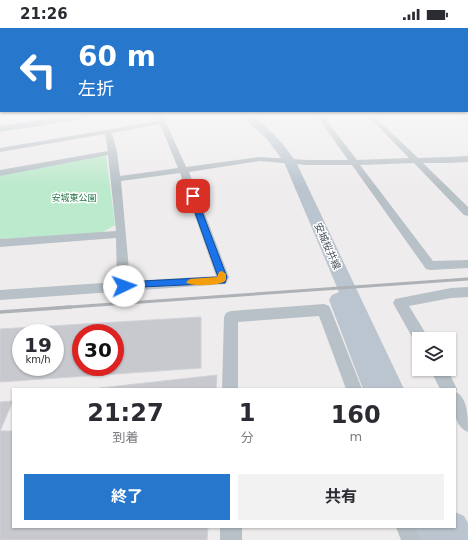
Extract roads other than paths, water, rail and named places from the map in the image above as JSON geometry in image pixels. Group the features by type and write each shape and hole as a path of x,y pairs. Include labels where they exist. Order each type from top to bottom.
{"main road":[{"name":"安城桜井線","path":"266,140 286,162 392,388"},
{"name":"安城桜井線","path":"274,140 283,151 375,388"},
{"path":"432,528 437,540"},
{"path":"453,528 459,540"}],"street":[{"path":"0,150 61,140"},
{"path":"110,140 116,179 124,286"},
{"path":"0,295 221,280 223,277 184,171 170,140"},
{"path":"337,140 430,266 468,264"},
{"path":"394,140 468,214"},
{"path":"0,173 113,152"},
{"path":"116,179 184,171 260,159 286,162 355,164 468,159"},
{"path":"0,243 121,234"},
{"path":"417,332 400,303 451,293 468,292"},
{"path":"230,388 231,316 324,310 354,388"},
{"path":"442,376 448,388"},
{"path":"456,402 468,423"},
{"path":"232,528 232,540"},
{"path":"407,528 412,540"}],"railway":[{"path":"56,308 468,279"},
{"path":"0,312 71,307"}],"park label":[{"name":"安城東公園","path":"74,198"}]}
